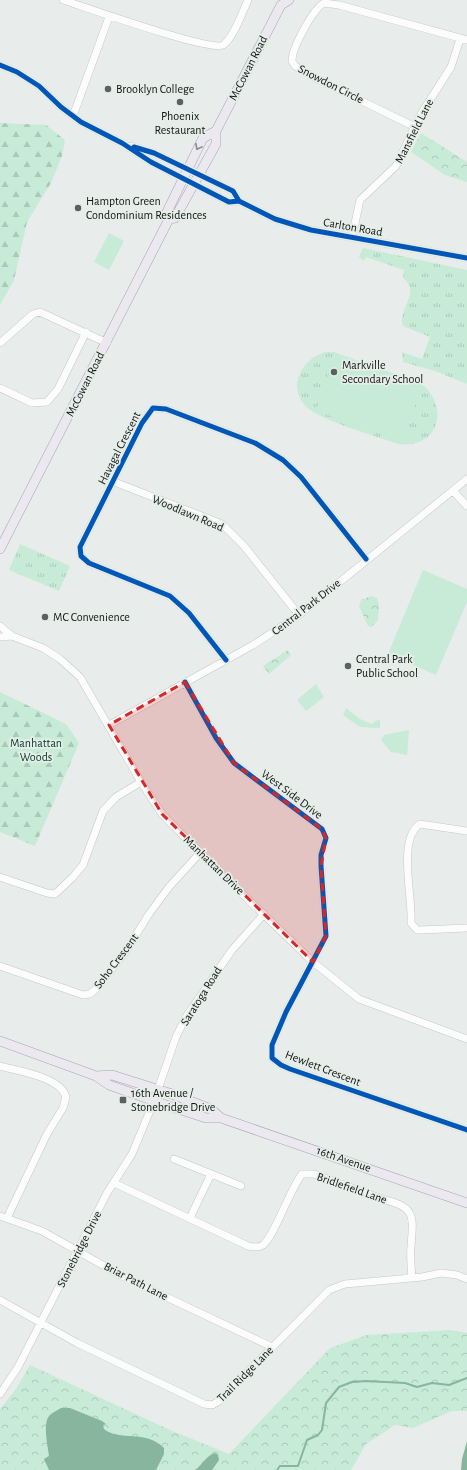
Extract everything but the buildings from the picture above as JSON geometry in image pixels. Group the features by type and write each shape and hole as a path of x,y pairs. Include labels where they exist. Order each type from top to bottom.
{"main road":[{"name":"McCowan Road","path":"0,549 170,220 175,218 216,144 216,131 283,2"},
{"name":"McCowan Road","path":"170,220 166,214 182,179 204,138 216,131"},
{"name":"16th Avenue","path":"0,1041 96,1076 109,1085 154,1101 206,1118 222,1118 467,1203"},
{"name":"16th Avenue","path":"96,1076 112,1075 211,1109 222,1118"}],"street":[{"path":"63,0 109,17 166,32 196,43 216,47 222,45 228,39 248,0"},
{"name":"Snowdon Circle","path":"415,127 319,80 295,66 292,61 295,46 316,10 324,3 340,5 464,40"},
{"path":"73,116 109,17"},
{"name":"Mansfield Lane","path":"352,237 360,200 396,166 415,127 435,91 451,67 464,40"},
{"path":"0,65 16,72 39,86 73,116 122,143"},
{"name":"Carlton Road","path":"122,143 154,153 199,176 233,191 239,201"},
{"name":"Carlton Road","path":"122,143 151,162 194,185 229,202 239,201 275,219 311,230 467,258"},
{"path":"0,343 33,314 40,312 107,343"},
{"path":"0,388 32,403 47,402 58,389 86,332"},
{"name":"Havagal Crescent","path":"226,660 190,614 170,596 89,564 81,556 80,547 112,481 148,413 153,408 166,409 255,444 284,460 301,477 366,559"},
{"name":"Central Park Drive","path":"108,725 272,634 299,615 366,559 467,479"},
{"name":"Woodlawn Road","path":"112,481 222,524 244,546 299,615"},
{"path":"453,491 467,506"},
{"name":"Manhattan Drive","path":"0,626 12,636 43,648 71,667 91,693 141,782 162,814 200,853 313,962 359,998 467,1039"},
{"name":"Manhattan Drive","path":"0,637 12,636"},
{"name":"West Side Drive","path":"186,682 216,738 234,763 318,827 326,838 321,855 320,866 326,936 313,962"},
{"path":"0,876 47,893 55,894 83,865 107,807 125,790 141,782"},
{"path":"467,831 420,824 415,827 411,833 408,861 411,923 413,927 420,930 467,928"},
{"name":"Soho Crescent","path":"0,966 83,995 90,994 96,989 126,951 149,914 169,887 200,853"},
{"name":"Saratoga Road","path":"154,1101 176,1037 186,1017 232,950 264,914"},
{"name":"Hewlett Crescent","path":"313,962 286,1012 272,1045 272,1058 281,1065 290,1069 467,1130"},
{"path":"0,1066 50,1080 61,1088 66,1097 63,1108 47,1134 4,1217"},
{"name":"Stonebridge Drive","path":"0,1394 15,1372 114,1183 132,1154 154,1101"},
{"path":"174,1159 241,1186"},
{"path":"190,1218 212,1174"},
{"name":"Bridlefield Lane","path":"114,1183 248,1246 257,1247 264,1245 273,1230 296,1182 302,1174 314,1174 396,1203 409,1211 413,1222 410,1248 412,1278"},
{"name":"Briar Path Lane","path":"4,1217 42,1231 134,1281 272,1347"},
{"name":"Trail Ridge Lane","path":"0,1300 84,1347 209,1405 216,1404 329,1290 345,1284 412,1278 441,1273 457,1275 467,1279"}],"highlighted area":[{"path":"185,682 234,763 322,829 326,838 321,866 326,936 313,962 162,814 109,725"}],"green space":[{"path":"0,123 46,125 65,140 62,156 51,183 27,222 14,280 0,305"},
{"path":"421,133 467,162 467,182 445,175 411,152"},
{"path":"109,233 124,241 109,270 94,262"},
{"path":"363,248 467,270 467,384 435,371 403,362 402,352 422,359 430,337 403,326 403,313 410,295 408,283 403,278 404,270 366,257 364,261 359,257"},
{"path":"325,352 334,352 420,383 428,390 434,399 437,408 435,427 430,435 422,441 411,444 398,444 339,424 317,414 305,406 298,394 297,389 299,376 306,364 316,356"},
{"path":"335,356 422,386 403,441 316,411"},
{"path":"20,544 70,566 59,591 9,570"},
{"path":"423,570 467,589 467,602 436,675 388,654"},
{"path":"371,596 377,598 379,606 378,620 371,627 368,626 359,606 361,600"},
{"path":"288,650 291,655 269,674 263,666"},
{"path":"316,684 324,697 306,711 297,700"},
{"name":"Manhattan Woods","path":"0,692 66,724 79,743 35,846 0,832"},
{"path":"346,708 360,719 371,724 380,719 380,728 360,727 343,715"},
{"path":"409,730 407,755 391,752 381,740 384,735"},
{"path":"451,1330 467,1333 467,1411 452,1411 413,1428 395,1425 366,1444 351,1470 0,1470 0,1409 16,1389 30,1365 170,1430 229,1454 330,1348 367,1335"}],"shaded area":[{"path":"61,1408 70,1408 102,1421 106,1424 103,1425 104,1429 110,1433 141,1437 157,1442 164,1448 164,1454 156,1470 49,1470 44,1459 49,1456 46,1423 50,1415"},
{"path":"467,1441 467,1470 461,1470 462,1459"},
{"path":"215,1453 218,1455 219,1460 212,1470 195,1470 209,1456"}],"waterway":[{"path":"277,1470 280,1466 298,1466 307,1440 318,1435 322,1430 326,1403 339,1387 352,1382 366,1381 405,1383 417,1387 432,1383 449,1385 467,1378"}],"cycle path":[{"path":"0,65 17,72 39,86 61,107 81,122 122,143 151,162 229,202 239,201 275,219 311,230 467,258"},
{"path":"134,147 154,153 233,191 239,201"},
{"path":"226,660 189,613 170,596 89,563 81,556 80,547 142,423 153,408 166,409 255,443 283,460 301,477 366,559"},
{"path":"185,682 216,738 234,763 322,829 326,838 321,855 326,936 286,1012 272,1045 272,1058 281,1065 290,1069 467,1130"}],"place":[{"name":"Brooklyn College","path":"108,89"},
{"name":"Phoenix Restaurant","path":"180,102"},
{"name":"Hampton Green Condominium Residences","path":"78,208"},
{"name":"Markville Secondary School","path":"334,372"},
{"name":"MC Convenience","path":"45,617"},
{"name":"Central Park Public School","path":"348,666"},
{"name":"16th Avenue / Stonebridge Drive","path":"123,1100"}]}
